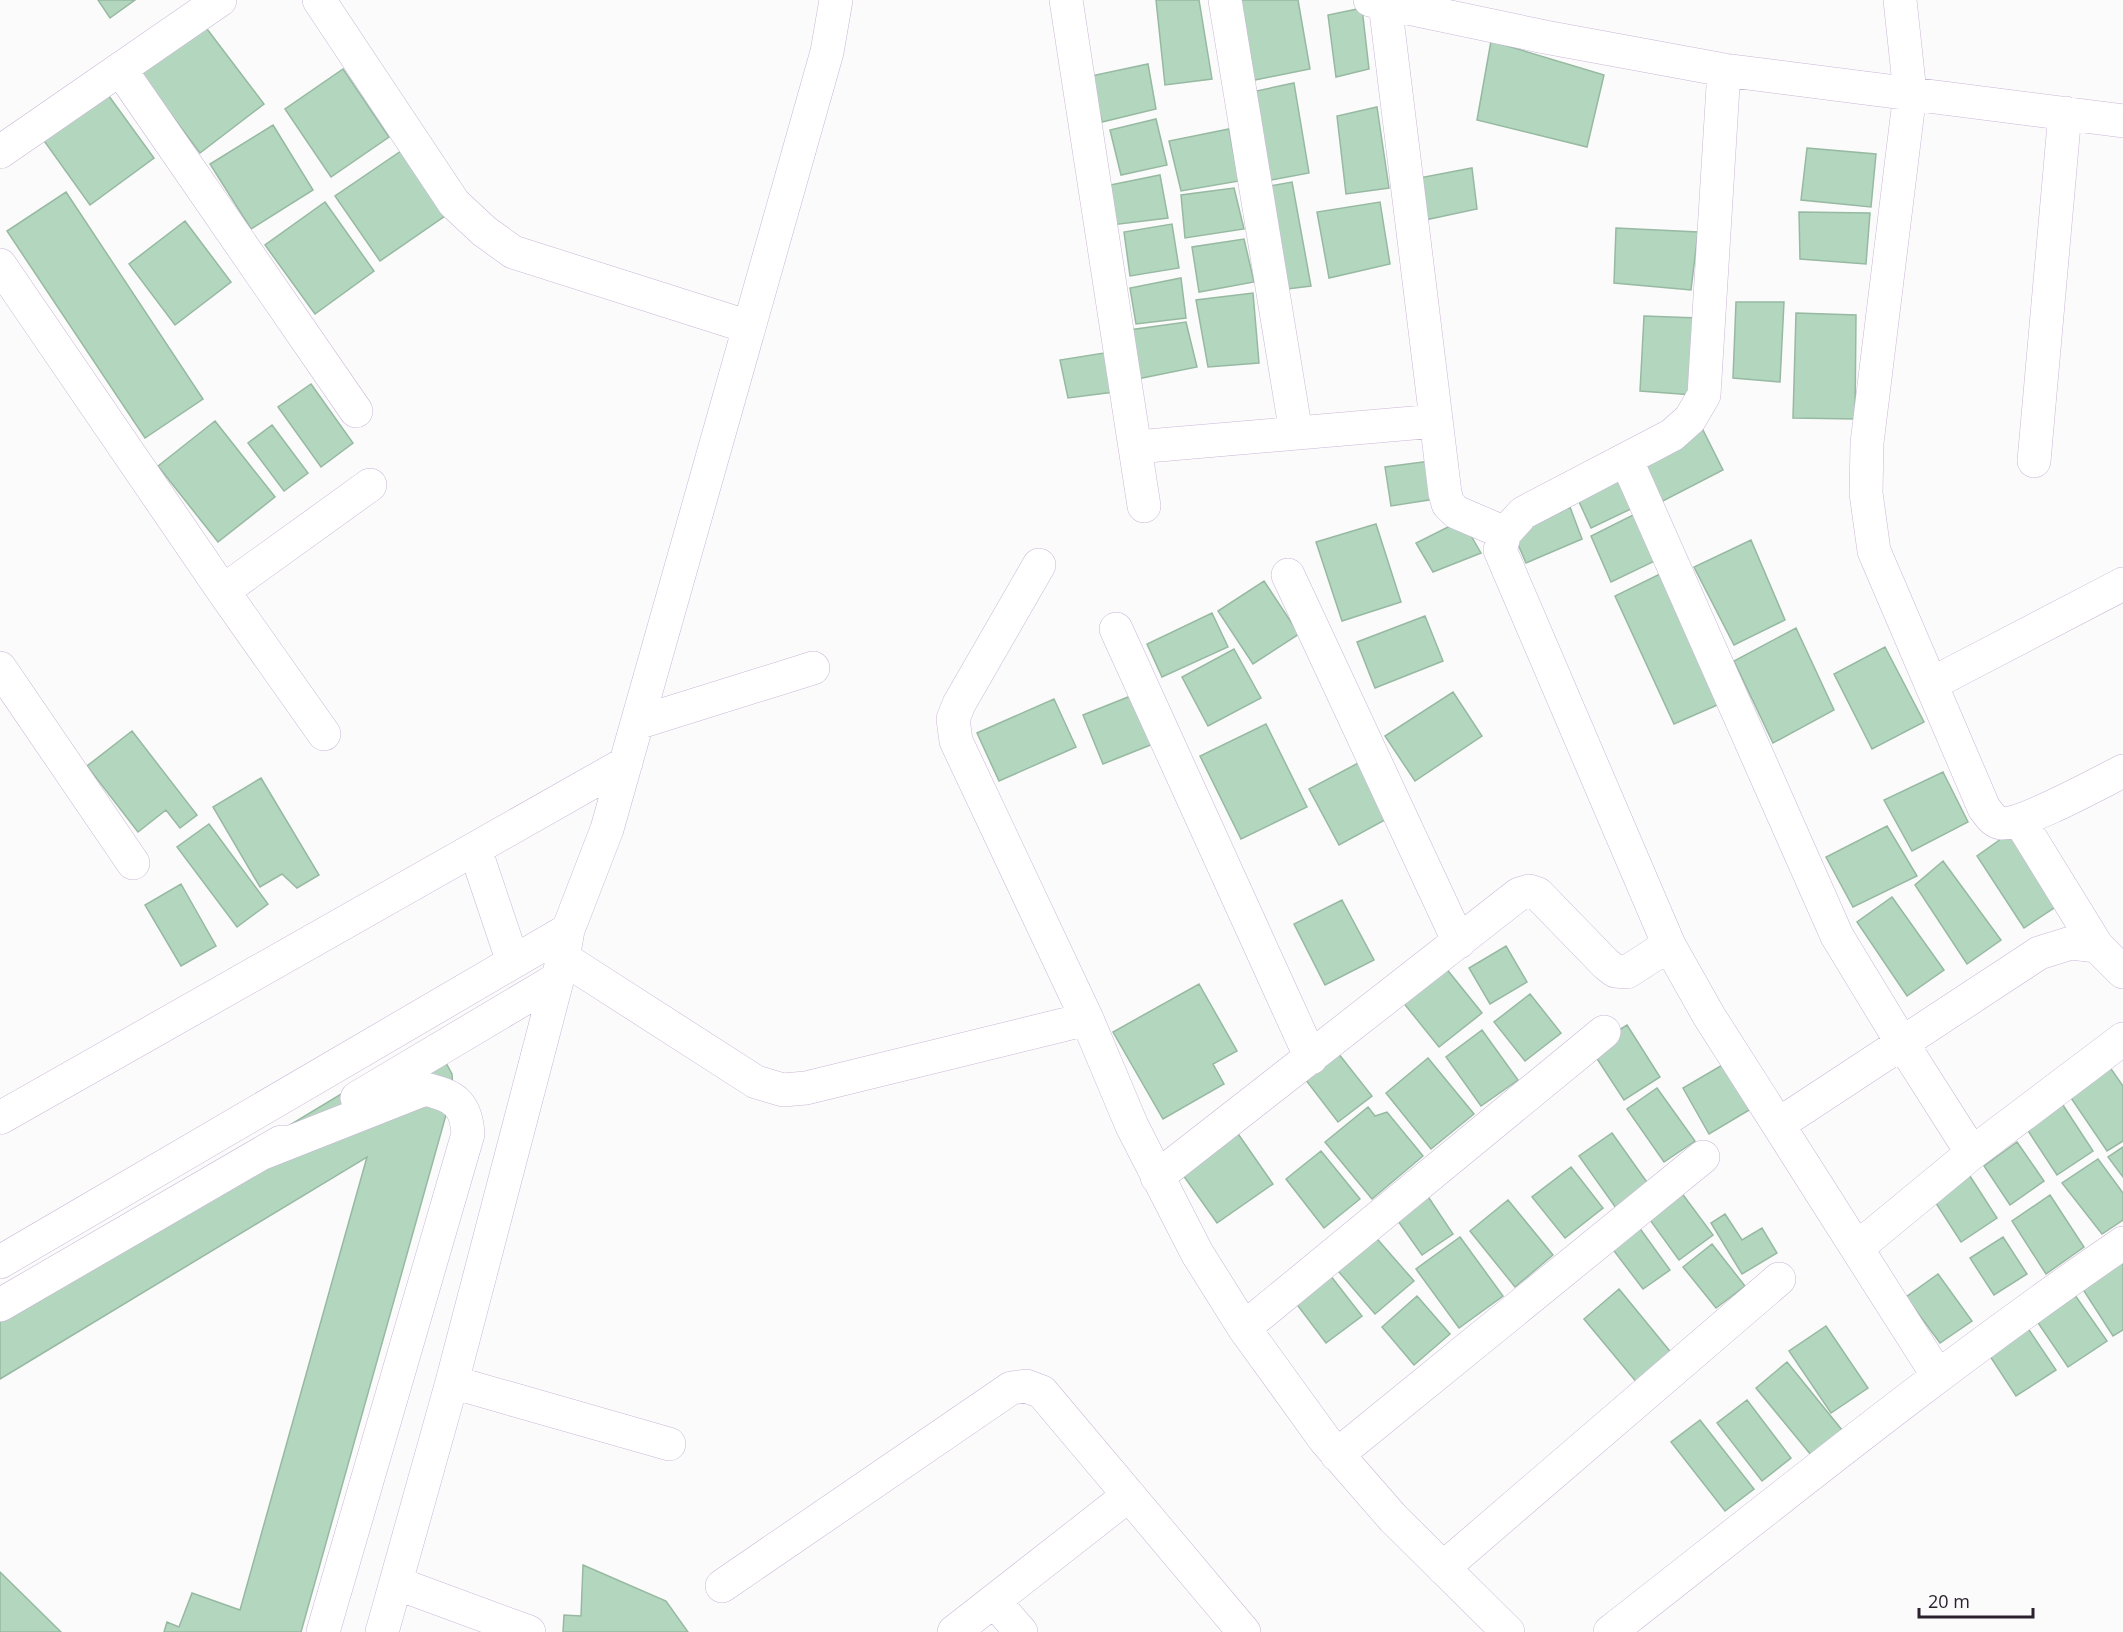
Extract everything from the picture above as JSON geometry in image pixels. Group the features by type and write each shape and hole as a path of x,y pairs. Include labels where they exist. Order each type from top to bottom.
{"street":[{"path":"0,152 220,0"},
{"path":"319,0 454,203 484,231 513,252 749,327"},
{"path":"382,1632 452,1382 563,956 607,830 827,52 836,0"},
{"path":"1066,0 1144,506"},
{"path":"1225,0 1296,434"},
{"path":"1900,0 1910,93 1867,443 1866,493 1874,551 1984,808 1993,819 2001,823 2020,821 2123,771"},
{"path":"1504,533 1456,512 1448,504 1378,2 1449,9 1545,37 1724,70 2123,120"},
{"path":"120,69 356,411"},
{"path":"1724,70 1704,395 1690,419 1672,435 1523,513 1504,533 1500,550 1669,945 1709,1016 1938,1376"},
{"path":"2034,461 2065,113"},
{"path":"3,276 324,734"},
{"path":"1136,447 1436,421"},
{"path":"1626,459 1837,936 1972,1153"},
{"path":"223,591 370,485"},
{"path":"1039,565 959,704 953,719 956,741 1087,1019 1132,1126 1197,1253 1244,1328 1337,1455 1393,1518 1508,1632"},
{"path":"1288,575 1459,942"},
{"path":"1931,684 2123,584"},
{"path":"1116,629 1311,1058"},
{"path":"0,668 133,863"},
{"path":"637,723 813,668"},
{"path":"0,1118 626,763"},
{"path":"2020,821 2097,945 2123,972"},
{"path":"475,849 513,962"},
{"path":"1158,1178 1519,894 1529,891 1538,894 1615,971 1627,972 1669,945"},
{"path":"1779,1124 2039,953 2071,943 2097,945"},
{"path":"0,1262 513,962 563,956 756,1082 783,1090 806,1088 1087,1019"},
{"path":"0,1305 263,1153 563,956"},
{"path":"1244,1328 1604,1032"},
{"path":"1857,1248 1972,1153 2123,1039"},
{"path":"263,1153 425,1089 446,1094 459,1103 467,1118 468,1134 323,1632"},
{"path":"1337,1455 1703,1157"},
{"path":"1610,1632 1938,1376 2123,1243"},
{"path":"1443,1568 1779,1280"},
{"path":"452,1382 669,1444"},
{"path":"722,1586 1011,1388 1026,1386 1042,1392 1244,1632"},
{"path":"954,1632 1129,1495"},
{"path":"396,1583 530,1632"},
{"path":"994,1601 1021,1632"}],"building":[{"path":"98,0 135,0 110,18"},
{"path":"1156,0 1199,0 1212,79 1165,85"},
{"path":"1237,0 1298,0 1310,69 1250,81"},
{"path":"1362,8 1369,69 1336,77 1328,15"},
{"path":"204,25 264,104 200,153 140,73"},
{"path":"1491,41 1604,75 1587,147 1477,120"},
{"path":"1148,64 1156,109 1102,122 1091,76"},
{"path":"343,69 389,137 331,177 285,109"},
{"path":"1294,83 1309,173 1266,181 1247,93"},
{"path":"106,92 154,158 90,205 42,138"},
{"path":"1377,107 1389,188 1346,194 1337,116"},
{"path":"1156,119 1167,165 1121,175 1110,130"},
{"path":"273,125 313,190 251,229 210,164"},
{"path":"1229,129 1239,181 1181,191 1169,141"},
{"path":"1807,148 1876,154 1871,207 1801,200"},
{"path":"401,151 445,216 380,261 335,196"},
{"path":"1472,168 1477,209 1425,220 1419,178"},
{"path":"1160,175 1168,218 1111,225 1105,186"},
{"path":"1292,182 1311,286 1279,290 1265,187"},
{"path":"1234,188 1244,229 1185,238 1181,195"},
{"path":"66,192 203,399 145,438 7,231"},
{"path":"325,202 374,271 315,314 265,245"},
{"path":"1380,202 1390,264 1329,278 1317,212"},
{"path":"1799,212 1870,213 1866,264 1800,259"},
{"path":"185,221 231,282 175,325 129,264"},
{"path":"1172,224 1179,268 1130,276 1124,232"},
{"path":"1616,228 1698,232 1691,290 1614,283"},
{"path":"1244,239 1254,282 1199,292 1192,247"},
{"path":"1181,278 1186,318 1136,324 1130,288"},
{"path":"1253,293 1259,363 1208,367 1196,300"},
{"path":"1736,302 1784,302 1780,382 1733,378"},
{"path":"1796,313 1856,315 1855,419 1793,418"},
{"path":"1644,316 1698,318 1693,395 1640,391"},
{"path":"1186,322 1197,367 1137,379 1129,330"},
{"path":"1110,352 1114,392 1068,398 1060,360"},
{"path":"311,384 353,443 321,467 278,407"},
{"path":"215,421 275,497 218,542 158,466"},
{"path":"1700,424 1723,470 1661,502 1643,456"},
{"path":"272,425 308,473 284,491 248,443"},
{"path":"1430,461 1435,499 1391,506 1385,467"},
{"path":"1621,468 1637,506 1591,528 1575,493"},
{"path":"1570,507 1582,539 1526,563 1514,535"},
{"path":"1641,511 1661,558 1611,582 1591,536"},
{"path":"1462,520 1481,553 1433,572 1416,543"},
{"path":"1376,524 1401,602 1342,621 1316,542"},
{"path":"1751,540 1785,620 1734,645 1694,567"},
{"path":"1666,571 1724,702 1674,724 1615,596"},
{"path":"1264,581 1299,634 1253,664 1218,611"},
{"path":"1212,613 1228,647 1162,677 1147,644"},
{"path":"1425,616 1443,661 1375,688 1357,642"},
{"path":"1796,628 1834,710 1773,743 1734,661"},
{"path":"1885,647 1924,722 1872,749 1834,674"},
{"path":"1234,649 1261,698 1208,726 1182,677"},
{"path":"1453,692 1482,736 1415,781 1385,736"},
{"path":"1133,695 1153,744 1103,764 1083,715"},
{"path":"1054,699 1076,747 999,781 977,733"},
{"path":"1266,724 1307,807 1241,839 1200,756"},
{"path":"132,731 197,815 180,828 166,810 138,832 87,766"},
{"path":"1364,760 1394,815 1339,845 1309,789"},
{"path":"1943,772 1968,822 1912,851 1884,800"},
{"path":"261,778 319,875 297,888 282,874 260,887 213,807"},
{"path":"209,824 268,904 237,927 177,847"},
{"path":"1887,826 1917,876 1853,907 1826,857"},
{"path":"2015,829 2063,902 2024,928 1977,856"},
{"path":"1943,861 2001,940 1967,964 1915,885"},
{"path":"181,884 216,946 181,966 145,905"},
{"path":"1892,897 1944,970 1907,996 1857,922"},
{"path":"1342,900 1374,960 1325,985 1294,924"},
{"path":"1506,946 1527,982 1490,1004 1469,968"},
{"path":"1441,962 1482,1013 1439,1047 1398,996"},
{"path":"1199,984 1237,1051 1213,1064 1224,1084 1163,1119 1113,1032"},
{"path":"1530,994 1561,1033 1525,1061 1494,1022"},
{"path":"1627,1025 1660,1077 1624,1100 1590,1048"},
{"path":"1482,1030 1518,1080 1481,1106 1446,1057"},
{"path":"414,1050 445,1061 452,1074 453,1090 301,1632 164,1632 167,1622 179,1627 192,1593 240,1610 367,1157 0,1379 0,1300"},
{"path":"1338,1053 1372,1096 1338,1122 1305,1079"},
{"path":"1428,1058 1474,1114 1431,1149 1386,1093"},
{"path":"1724,1064 1751,1109 1709,1134 1683,1088"},
{"path":"2109,1066 2123,1086 2123,1141 2107,1151 2069,1095"},
{"path":"1657,1088 1695,1141 1664,1162 1627,1109"},
{"path":"2059,1099 2093,1151 2057,1175 2023,1123"},
{"path":"1368,1107 1375,1116 1387,1112 1423,1156 1372,1199 1325,1142"},
{"path":"1234,1128 1273,1184 1217,1223 1178,1168"},
{"path":"1612,1133 1649,1185 1616,1208 1579,1156"},
{"path":"2017,1142 2044,1181 2010,1205 1984,1166"},
{"path":"2123,1147 2123,1177 2108,1157"},
{"path":"1321,1151 1360,1199 1324,1228 1286,1179"},
{"path":"2098,1159 2123,1193 2123,1220 2102,1234 2062,1183"},
{"path":"1571,1167 1603,1208 1565,1238 1532,1197"},
{"path":"1968,1173 1997,1218 1961,1242 1932,1197"},
{"path":"1678,1188 1713,1235 1679,1260 1645,1213"},
{"path":"1425,1192 1453,1234 1422,1255 1393,1214"},
{"path":"2050,1195 2084,1247 2046,1274 2012,1221"},
{"path":"1508,1200 1553,1255 1515,1287 1470,1231"},
{"path":"1725,1214 1742,1240 1762,1228 1777,1253 1742,1274 1711,1223"},
{"path":"1636,1223 1670,1270 1643,1289 1608,1243"},
{"path":"1372,1233 1414,1281 1375,1314 1333,1265"},
{"path":"1460,1237 1503,1296 1459,1328 1416,1269"},
{"path":"2003,1237 2027,1274 1994,1295 1970,1258"},
{"path":"1712,1244 1745,1286 1716,1308 1683,1267"},
{"path":"2123,1258 2123,1330 2113,1336 2077,1280"},
{"path":"1938,1274 1972,1321 1940,1343 1906,1297"},
{"path":"1330,1275 1362,1316 1326,1343 1295,1302"},
{"path":"2070,1288 2107,1341 2068,1367 2032,1314"},
{"path":"1619,1289 1673,1355 1638,1384 1584,1319"},
{"path":"1417,1296 1450,1334 1414,1365 1382,1327"},
{"path":"2023,1321 2056,1370 2016,1396 1984,1347"},
{"path":"1826,1326 1868,1388 1831,1413 1789,1351"},
{"path":"1787,1362 1842,1430 1811,1455 1756,1388"},
{"path":"1747,1400 1791,1458 1762,1481 1717,1423"},
{"path":"1700,1420 1754,1489 1725,1511 1671,1442"},
{"path":"583,1565 666,1601 688,1632 563,1632 564,1615 581,1616"},
{"path":"0,1572 61,1632 0,1632"}]}
